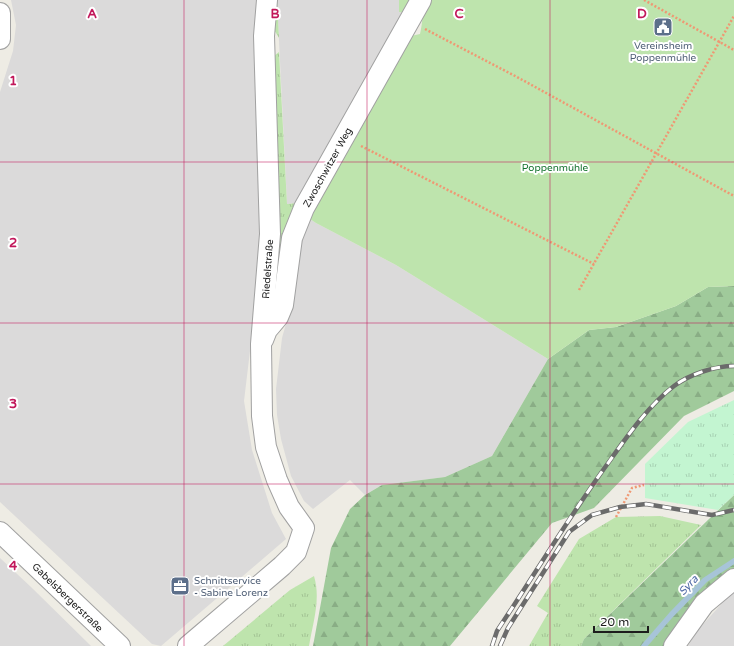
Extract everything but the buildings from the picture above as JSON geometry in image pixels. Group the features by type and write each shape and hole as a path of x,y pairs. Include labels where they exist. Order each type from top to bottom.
{"street":[{"name":"Riedelstraße","path":"188,646 282,566 296,552 304,528 289,507 277,480 266,448 262,416 261,344 270,234 264,36 267,0"},
{"name":"Zwoschwitzer Weg","path":"261,344 268,330 278,318 283,305 292,238 304,208 421,0"},
{"path":"0,13 0,39"},
{"name":"Gabelsbergerstraße","path":"0,532 120,646"},
{"path":"674,646 704,604 734,579"}],"path":[{"path":"644,0 734,50"},
{"path":"579,290 734,16"},
{"path":"410,22 517,77 734,196"},
{"path":"344,137 594,264"},
{"path":"616,517 632,488 644,485"}],"shaded area":[{"path":"11,0 258,0 264,234 244,401 252,450 272,513 286,539 161,646 152,644 0,502 0,92 13,51 16,25"},
{"path":"277,0 399,0 399,12 407,13 298,203 287,204"},
{"path":"307,217 396,265 548,359 492,456 445,477 382,485 365,495 350,480 313,509 304,501 291,476 281,439 277,415 276,389 282,338 289,313 300,232"},
{"path":"0,558 32,588 91,646 0,646"},
{"path":"734,590 734,646 688,646 698,630"}],"green space":[{"path":"277,0 279,38 273,28"},
{"path":"399,0 414,0 407,13 399,12"},
{"name":"Poppenmühle","path":"427,0 734,0 734,286 708,287 676,306 616,327 589,330 548,359 396,265 307,217 411,36 420,34 424,8"},
{"path":"279,52 287,204 298,203 308,191 275,296 274,56"},
{"path":"734,286 734,391 684,416 594,508 552,523 450,646 313,646 331,548 350,509 365,495 382,485 445,477 492,456 548,359 589,330 616,327 676,306 708,287"},
{"path":"734,400 734,495 718,510 645,498 645,464 688,422"},
{"path":"734,495 734,571 666,646 581,646 584,639"},
{"path":"660,516 701,525 584,639 581,646 529,646 548,613 537,606 579,539 616,517"},
{"path":"314,576 317,602 309,646 223,646 290,590"}],"waterway":[{"name":"Syra","path":"644,646 671,615 705,580 734,561"}],"railway":[{"path":"492,646 497,631 567,523 632,430 648,411 665,393 687,378 711,369 734,366"},
{"path":"500,646 508,628 569,532 592,515 620,507 646,504 712,515 734,510"}],"place":[{"name":"Vereinsheim Poppenmühle","path":"663,27"},
{"name":"Schnittservice - Sabine Lorenz","path":"180,586"}]}
